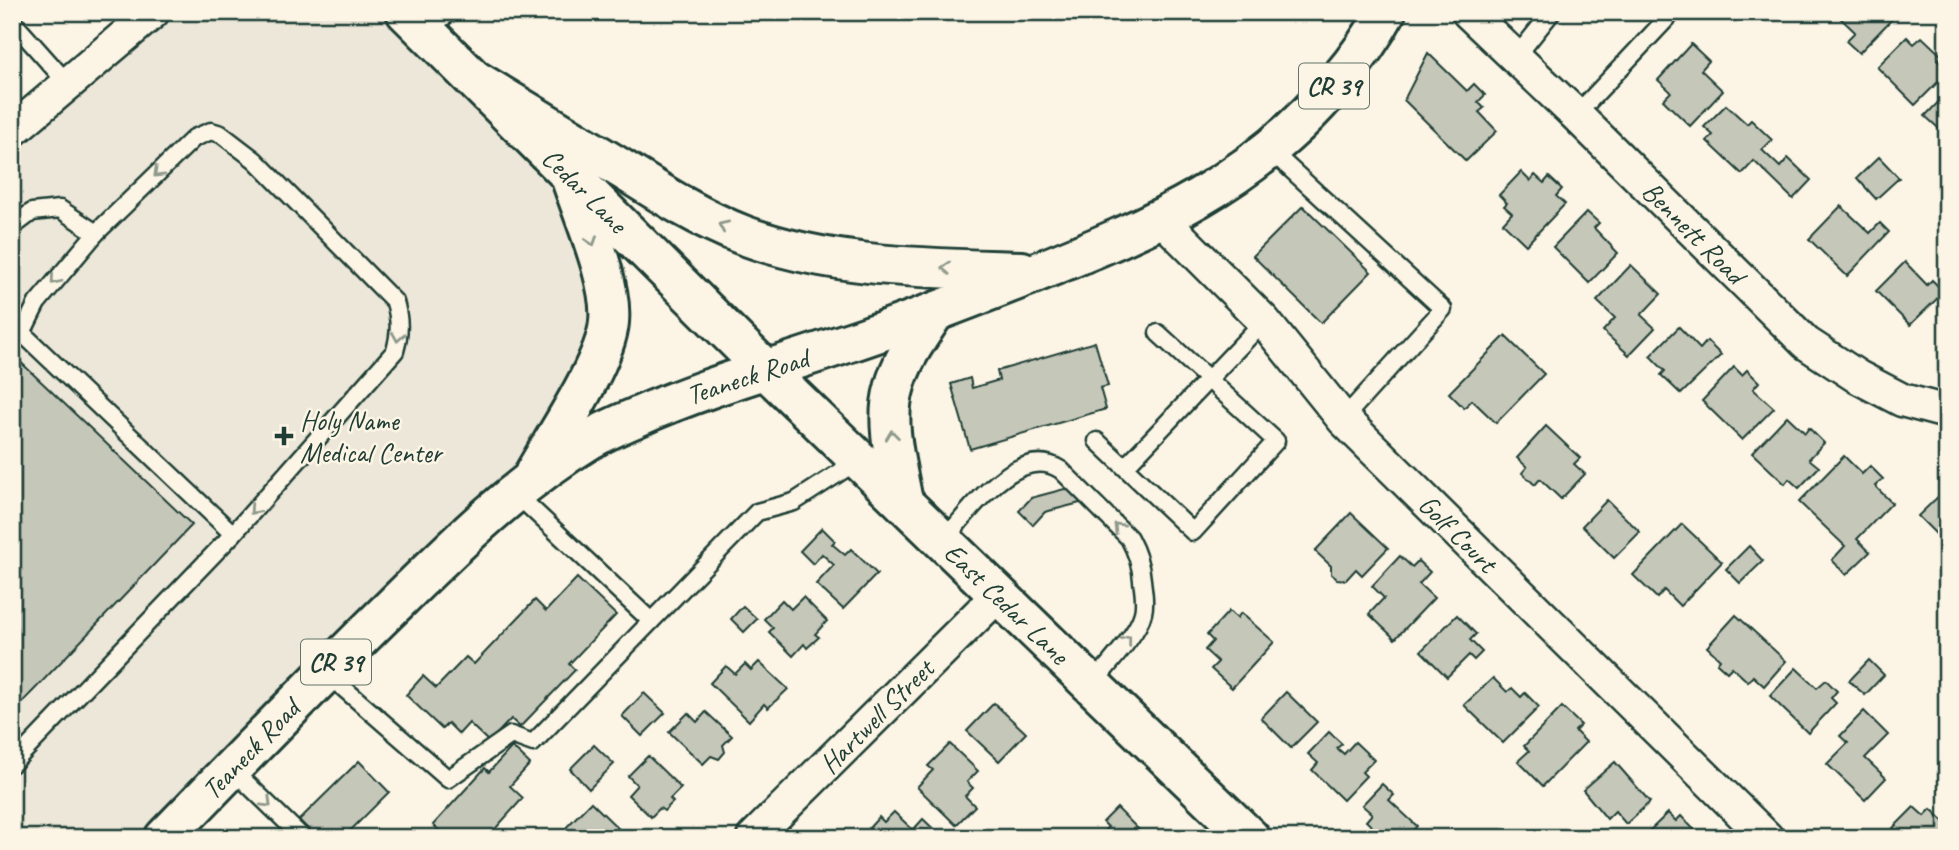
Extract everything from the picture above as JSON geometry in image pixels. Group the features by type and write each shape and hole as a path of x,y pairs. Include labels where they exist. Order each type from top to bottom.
{"main road":[{"name":"Teaneck Road","path":"164,838 325,672 439,561 523,486 593,437 679,398 935,312 1162,219 1235,177 1300,123 1333,88 1386,12"},
{"name":"Cedar Lane","path":"427,18 475,80 764,369"},
{"path":"475,80 682,206 767,243 846,260 911,267 1038,272"},
{"path":"523,486 598,359 609,321 604,279 570,176"},
{"path":"903,502 892,437 892,397 905,359 935,312"},
{"name":"East Cedar Lane","path":"764,369 1250,838"}],"street":[{"path":"12,131 153,12"},
{"name":"Bennett Road","path":"1468,12 1806,343 1858,377 1902,400 1947,412"},
{"name":"Golf Court","path":"1162,219 1264,321 1343,419 1767,838"},
{"name":"Hartwell Street","path":"753,838 999,594"}],"lane":[{"path":"1516,57 1552,12"},
{"path":"1576,115 1673,12"},
{"path":"12,21 68,84"},
{"path":"12,764 233,534 395,351 400,336 400,320 395,302 255,160 221,134 211,131 194,138 96,233 37,303 17,337 233,534"},
{"path":"1270,150 1444,309 1343,419"},
{"path":"12,227 32,212 60,209 96,233"},
{"path":"1125,467 1264,321"},
{"path":"1097,441 1193,532 1276,441 1158,333"},
{"path":"325,672 448,779 511,735 533,743 757,512 794,502 859,460"},
{"path":"943,541 991,488 1013,471 1041,463 1062,470 1129,538 1135,547 1142,572 1144,597 1141,619 1092,685"},
{"path":"523,486 651,621"},
{"path":"232,769 303,838"}],"shaded area":[{"name":"Holy Name Medical Center","path":"153,12 406,12 570,176 609,310 531,480 164,838 12,838 12,131"}],"building":[{"path":"1834,12 1897,14 1859,53 1846,41 1855,32"},
{"path":"1907,37 1914,44 1922,37 1942,56 1938,60 1947,69 1947,73 1915,105 1877,67"},
{"path":"1691,44 1709,61 1701,70 1723,91 1690,126 1663,100 1671,92 1658,80"},
{"path":"1428,53 1467,91 1474,84 1485,95 1478,102 1484,108 1479,112 1497,131 1466,161 1404,100"},
{"path":"1947,93 1947,136 1925,116"},
{"path":"1726,105 1747,124 1751,120 1772,140 1762,150 1780,167 1788,158 1811,180 1793,199 1754,161 1742,174 1707,141 1713,135 1704,127"},
{"path":"1879,157 1899,178 1876,199 1857,178"},
{"path":"1521,172 1530,181 1535,175 1544,183 1549,177 1562,189 1556,196 1565,204 1526,245 1503,223 1512,213 1504,206 1507,203 1499,195"},
{"path":"1303,206 1371,272 1321,323 1253,256"},
{"path":"1841,206 1870,233 1880,223 1889,232 1847,276 1809,239"},
{"path":"1587,212 1599,223 1594,228 1618,253 1589,283 1553,247"},
{"path":"1905,262 1927,285 1932,280 1944,292 1910,325 1876,291"},
{"path":"1631,265 1661,294 1641,315 1655,328 1629,355 1603,331 1615,318 1597,301"},
{"path":"1679,327 1700,349 1707,341 1721,355 1681,394 1661,375 1665,371 1650,356"},
{"path":"1505,336 1544,374 1496,423 1472,400 1464,408 1449,393"},
{"path":"1095,342 1108,386 1100,388 1106,409 970,449 951,384 970,378 972,388 999,380 997,371"},
{"path":"12,354 192,525 12,713"},
{"path":"1734,367 1742,375 1747,370 1759,382 1753,389 1774,408 1742,440 1702,401"},
{"path":"1787,416 1805,433 1809,428 1824,443 1809,459 1819,467 1799,488 1789,479 1785,484 1752,453"},
{"path":"1546,426 1580,458 1574,464 1585,474 1561,499 1540,479 1535,485 1522,473 1527,467 1517,458"},
{"path":"1844,456 1862,474 1870,466 1883,479 1875,486 1892,503 1857,539 1870,552 1846,575 1832,560 1845,546 1799,502"},
{"path":"1068,488 1084,502 1045,512 1033,525 1019,511 1031,498"},
{"path":"1947,488 1947,534 1941,528 1936,534 1918,516"},
{"path":"1607,500 1640,532 1614,558 1582,526"},
{"path":"1351,513 1388,548 1362,575 1356,569 1346,580 1337,579 1331,574 1331,566 1315,551"},
{"path":"1682,524 1722,562 1680,606 1664,590 1657,598 1633,575"},
{"path":"822,528 835,541 832,544 845,555 851,549 877,574 843,609 816,584 834,565 822,554 813,564 800,551"},
{"path":"1749,546 1763,561 1740,583 1726,569"},
{"path":"1400,556 1412,567 1418,561 1430,572 1419,584 1434,598 1395,639 1369,614 1384,598 1372,586"},
{"path":"577,578 616,615 569,664 575,670 520,727 511,719 489,742 469,723 459,734 448,723 442,729 406,695 423,676 436,688 466,657 474,664 535,600 546,611"},
{"path":"803,597 827,621 815,634 819,637 807,648 804,644 793,656 769,632 773,628 764,619 782,600 791,609"},
{"path":"743,606 757,619 744,632 731,619"},
{"path":"1229,611 1237,618 1241,613 1274,642 1232,688 1211,669 1218,662 1205,650 1213,641 1207,635"},
{"path":"1457,615 1476,634 1470,640 1482,652 1474,660 1469,655 1447,677 1421,651"},
{"path":"1736,615 1786,661 1764,686 1753,676 1748,682 1732,667 1727,672 1717,663 1720,659 1707,647"},
{"path":"1869,660 1884,675 1865,695 1849,681"},
{"path":"759,662 788,689 768,708 764,704 749,721 710,683 726,666 735,674 745,664 751,670"},
{"path":"1796,668 1817,688 1826,680 1837,691 1831,698 1836,703 1808,733 1770,696"},
{"path":"1493,678 1507,692 1512,688 1521,697 1525,693 1539,707 1503,743 1464,705"},
{"path":"1286,692 1317,722 1291,748 1261,718"},
{"path":"644,693 665,713 642,736 622,716"},
{"path":"994,703 1026,733 999,761 967,731"},
{"path":"1562,707 1581,725 1575,731 1586,742 1543,786 1518,761 1529,751 1524,746"},
{"path":"1864,711 1888,735 1865,758 1886,778 1865,800 1827,764 1848,743 1840,736"},
{"path":"706,712 732,736 723,745 725,752 719,759 711,756 703,764 669,732 688,713 697,722"},
{"path":"1329,732 1342,744 1337,748 1344,754 1355,742 1374,760 1362,772 1366,776 1343,800 1312,770 1318,763 1308,754"},
{"path":"950,744 978,771 967,782 973,788 965,796 975,806 956,825 917,787 933,770 928,766"},
{"path":"594,745 614,764 589,789 570,769"},
{"path":"512,747 530,764 510,786 523,798 487,838 448,838 433,825 485,768 489,772"},
{"path":"648,756 681,788 670,799 673,802 664,811 660,808 651,817 628,795 637,785 628,776"},
{"path":"359,761 389,792 343,838 317,838 299,820"},
{"path":"1615,762 1650,802 1626,824 1615,811 1607,819 1583,790"},
{"path":"1382,784 1394,795 1389,800 1417,826 1406,838 1384,838 1366,821 1372,814 1362,805"},
{"path":"591,802 628,838 556,838"},
{"path":"1914,807 1924,816 1931,809 1947,824 1947,838 1902,838 1893,828"},
{"path":"1117,808 1147,838 1097,838 1108,827 1103,822"},
{"path":"894,812 913,830 923,819 943,838 868,838 873,832 869,828 879,817 884,822"},
{"path":"1668,813 1676,821 1681,816 1701,837 1642,838"}],"place":[{"name":"Holy Name Medical Center","path":"284,436"}]}
